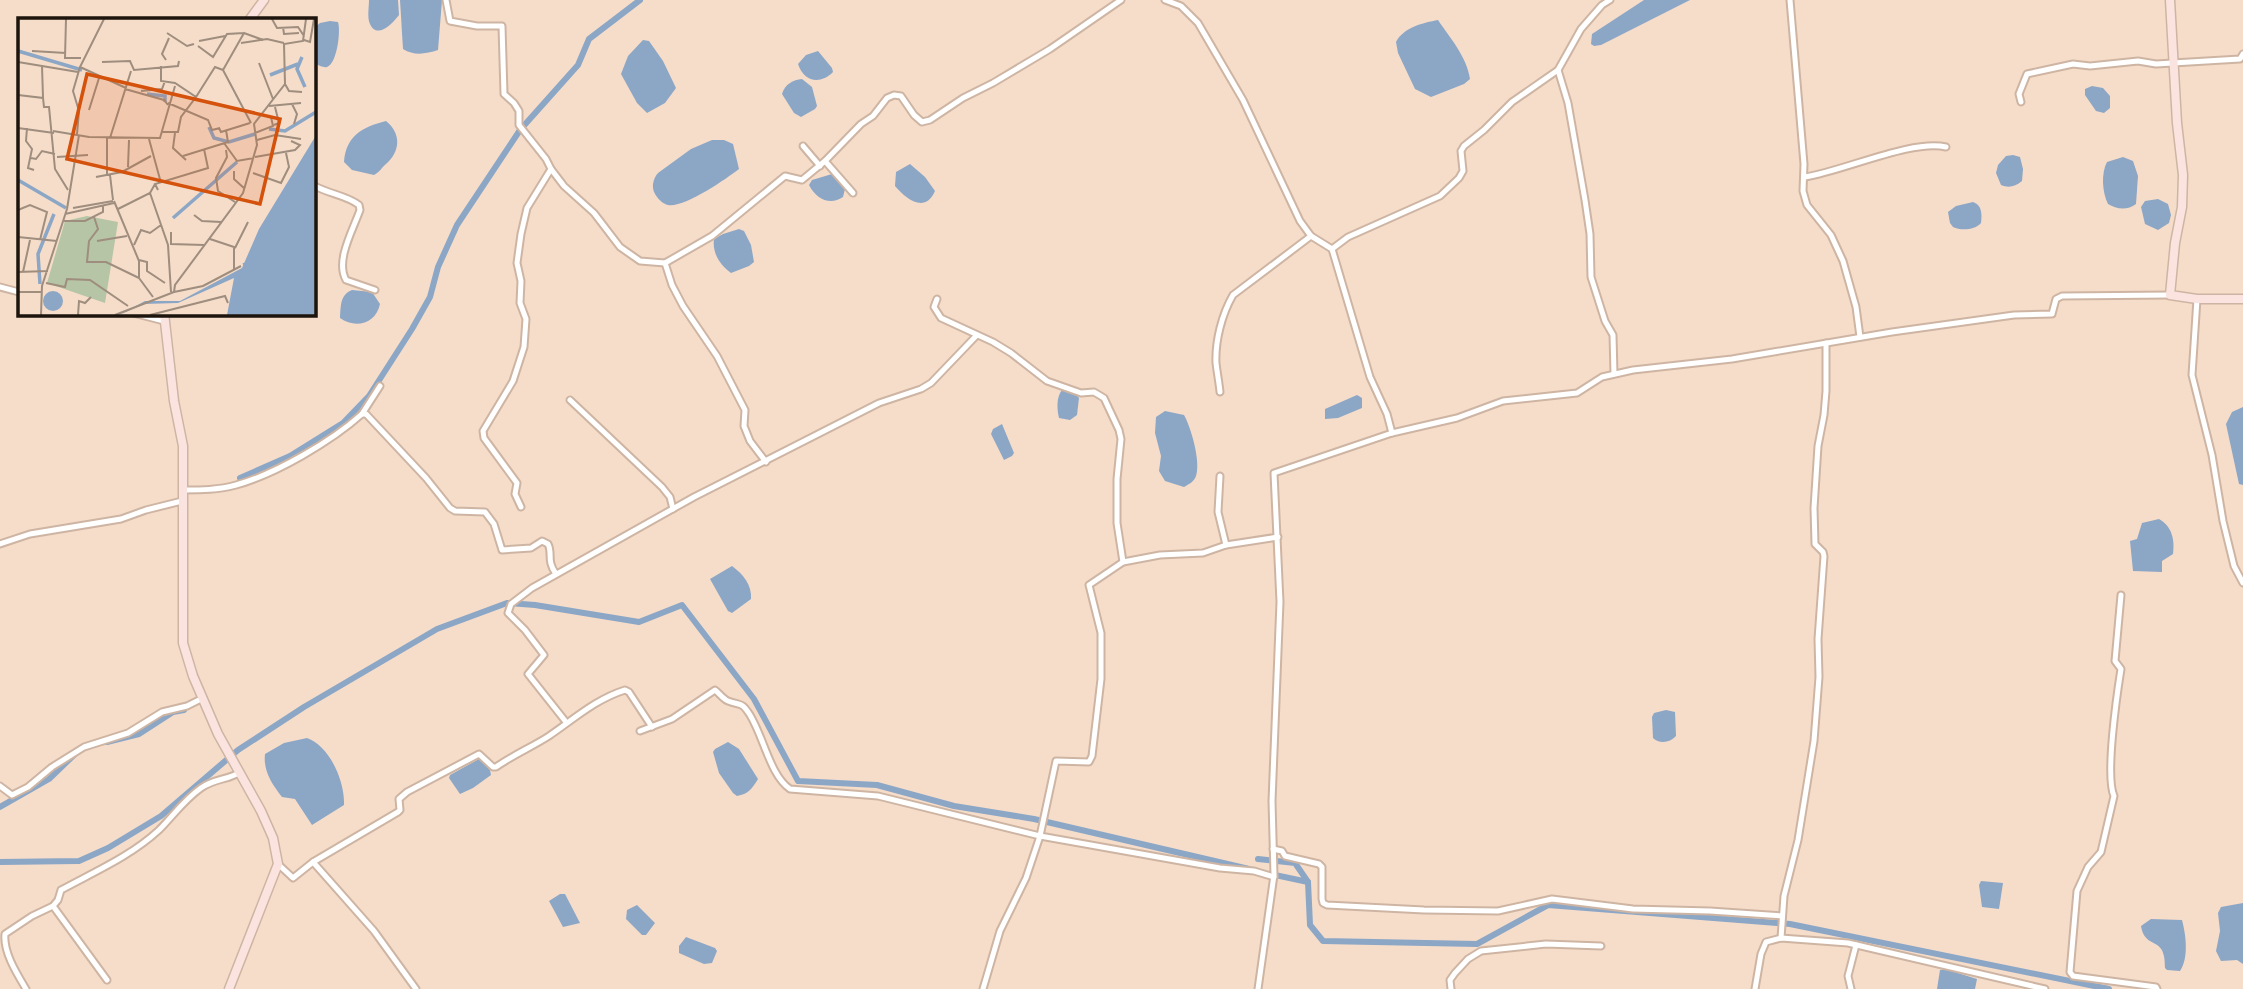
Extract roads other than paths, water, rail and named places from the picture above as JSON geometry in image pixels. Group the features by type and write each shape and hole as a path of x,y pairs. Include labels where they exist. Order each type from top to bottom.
{"main road":[{"path":"251,18 264,0"},
{"path":"2170,0 2176,123 2183,175 2182,207 2170,295 2197,299 2243,299"},
{"path":"164,317 174,401 183,446 183,643 218,734 240,771 273,838 278,864 229,989"}],"street":[{"path":"446,0 450,20 477,26 502,26 503,94 514,103 519,111 519,125 564,186 594,213 620,247 640,261 665,263 712,236 785,176 802,180 873,116 887,98 901,96 922,122 930,120 963,98 1050,49 1121,0"},
{"path":"1165,0 1181,6 1198,23 1243,100 1300,221 1311,236 1332,249 1370,377 1387,414 1392,433"},
{"path":"1332,249 1348,237 1440,196 1463,171 1461,152 1464,146 1512,102 1559,70 1581,29 1602,5 1611,0"},
{"path":"1790,0 1805,177 1803,191 1807,205 1831,235 1843,261 1856,307 1860,337"},
{"path":"2021,102 2019,94 2023,80 2032,72 2073,64 2090,66 2138,61 2156,64 2240,60 2243,54"},
{"path":"1559,70 1585,200 1590,234 1591,278 1605,321 1613,335 1614,374"},
{"path":"803,146 853,193"},
{"path":"1805,177 1833,172 1895,152 1931,146 1946,147"},
{"path":"521,507 514,494 517,483 484,438 484,431 513,382 524,347 526,319 520,303 521,281 517,263 521,233 527,208 551,169"},
{"path":"315,186 359,205 360,210 342,273 346,280 374,290"},
{"path":"1220,392 1216,362 1220,328 1233,295 1311,236"},
{"path":"665,263 683,306 717,356 745,410 744,426 750,441 766,461"},
{"path":"0,287 18,292"},
{"path":"1258,989 1274,876 1272,802 1280,602 1274,473 1392,433 1457,418 1503,401 1577,393 1601,377 1614,374 1732,359 2002,317 2052,314 2056,299 2062,296 2170,295"},
{"path":"937,299 934,307 941,318 1011,353 1047,381 1082,393 1094,392 1104,398 1121,439 1117,523 1123,562"},
{"path":"2197,299 2193,374 2199,409 2212,455 2223,521 2234,566 2243,583"},
{"path":"566,722 528,674 544,655 525,629 508,613 511,604 556,574 673,509 879,403 921,389 931,383 978,335"},
{"path":"1781,935 1784,896 1810,771 1819,677 1818,639 1824,556 1815,544 1814,517 1818,446 1826,391 1826,343"},
{"path":"183,490 224,488 254,479 338,434 362,414 380,386"},
{"path":"570,400 662,487 670,497 673,509"},
{"path":"362,414 366,414 376,424 450,508 455,511 485,512 494,524 502,550 530,548 542,541 548,544 550,566 556,574"},
{"path":"1220,476 1218,512 1226,545"},
{"path":"0,544 30,534 121,519 183,501"},
{"path":"984,989 1000,931 1026,878 1041,834 1056,761 1083,763 1089,762 1092,756 1101,679 1101,633 1089,585 1123,562 1160,555 1203,553 1226,545 1278,537"},
{"path":"2121,595 2115,661 2121,669 2113,744 2111,790 2114,796 2101,852 2088,867 2077,891 2070,972 2073,976 2141,984 2157,989"},
{"path":"278,864 293,877 313,862 398,812 398,799 407,792 480,754 496,767 591,706 625,690 632,695 652,727"},
{"path":"640,731 672,719 715,690 725,700 738,701 744,708 763,740 781,783 790,789 877,796 1041,834 1274,876"},
{"path":"0,786 12,795 28,787 52,766 83,747 128,733 162,712 187,706 203,698"},
{"path":"26,989 10,957 5,934 53,906 61,890 125,855 160,829 172,814 200,789 213,780 231,777 240,771"},
{"path":"1274,851 1282,851 1285,856 1322,867 1322,899 1327,905 1436,911 1498,911 1552,900 1633,909 1710,911 1782,919"},
{"path":"313,862 374,931 416,989"},
{"path":"53,906 107,980"},
{"path":"1755,989 1761,954 1766,942 1781,935 1856,944 2045,989"},
{"path":"1451,989 1450,980 1455,972 1481,951 1546,944 1601,946"},
{"path":"1850,989 1849,976 1856,944"}],"water":[{"path":"369,0 398,0 399,15 385,28 373,29 368,16"},
{"path":"400,0 442,0 438,50 420,54 403,49"},
{"path":"1644,0 1690,0 1601,45 1591,44 1592,34"},
{"path":"1438,20 1462,55 1470,79 1431,97 1415,89 1398,53 1396,42 1409,29"},
{"path":"338,22 339,26 336,54 327,67 315,64 315,27 320,23"},
{"path":"643,40 649,41 663,61 676,88 665,103 647,113 637,103 621,74 628,56"},
{"path":"818,51 833,72 823,79 813,80 804,75 798,64 806,55"},
{"path":"802,79 812,87 817,106 801,117 794,113 782,94 790,83"},
{"path":"2092,86 2103,88 2110,96 2110,108 2104,113 2096,111 2085,95 2085,89"},
{"path":"386,121 397,137 396,149 391,159 374,175 352,170 344,162 352,139 370,126"},
{"path":"712,140 724,140 733,144 739,169 705,192 684,202 664,204 653,189 658,173 691,149"},
{"path":"2006,156 2020,157 2022,181 2009,187 2001,185 1996,173 1998,165"},
{"path":"2123,157 2133,161 2138,176 2136,204 2129,208 2108,204 2104,194 2103,177 2107,162"},
{"path":"910,164 925,177 935,191 926,202 915,202 904,196 895,186 896,172"},
{"path":"832,174 845,189 843,197 828,201 819,197 809,185 812,180"},
{"path":"2158,199 2168,204 2171,215 2169,223 2158,230 2145,224 2141,207 2145,201"},
{"path":"1973,202 1980,208 1981,223 1968,229 1953,227 1948,212 1956,206"},
{"path":"739,229 744,231 751,245 754,262 731,273 718,258 714,239"},
{"path":"352,290 372,292 380,304 374,316 364,323 352,323 340,318 343,298"},
{"path":"1062,390 1074,392 1079,398 1077,415 1070,420 1059,418 1057,407"},
{"path":"1357,395 1362,398 1362,408 1338,418 1325,419 1325,409"},
{"path":"2243,407 2243,485 2239,484 2226,424 2232,412"},
{"path":"1165,411 1184,415 1190,428 1197,470 1193,481 1184,487 1165,481 1159,471 1161,456 1155,433 1156,417"},
{"path":"1002,424 1014,453 1004,460 991,434 993,429"},
{"path":"2159,519 2167,525 2172,534 2173,554 2162,561 2162,572 2133,571 2130,541 2137,539 2142,523"},
{"path":"732,566 746,580 751,599 732,613 728,611 710,579"},
{"path":"1666,710 1675,712 1676,736 1661,742 1653,738 1652,717 1654,713"},
{"path":"307,738 323,749 335,766 344,796 344,805 312,825 295,799 282,797 278,792 265,766 265,754 284,743"},
{"path":"728,742 739,749 758,779 754,786 737,796 719,773 713,752"},
{"path":"479,759 490,770 491,775 460,794 449,778 450,775"},
{"path":"1981,881 2003,883 1999,909 1982,907 1979,885"},
{"path":"565,894 580,923 563,927 549,901"},
{"path":"2243,903 2243,964 2237,960 2221,961 2216,951 2220,931 2218,913 2221,907"},
{"path":"637,905 655,923 646,935 642,935 626,919 627,910"},
{"path":"2151,919 2182,920 2186,953 2180,971 2165,968 2159,946 2143,934 2141,926"},
{"path":"686,937 715,948 717,951 712,963 704,964 679,953 679,946"},
{"path":"1945,969 1977,979 1975,989 1937,989 1940,970"}],"waterway":[{"path":"240,478 290,456 343,423 369,396 430,297 438,267 457,225 520,130 578,65 589,39 640,0"},
{"path":"0,862 79,861 108,848 161,816 238,750 304,707 437,629 507,603 639,622 682,605 754,699 798,781 877,785 954,806 1034,819 1249,869"},
{"path":"107,742 139,734 173,712 184,710"},
{"path":"0,807 49,779 75,754"},
{"path":"1258,859 1295,863 1308,882 1310,925 1323,941 1477,944 1548,905 1790,924 2109,989"},
{"path":"1270,874 1308,882"}]}
